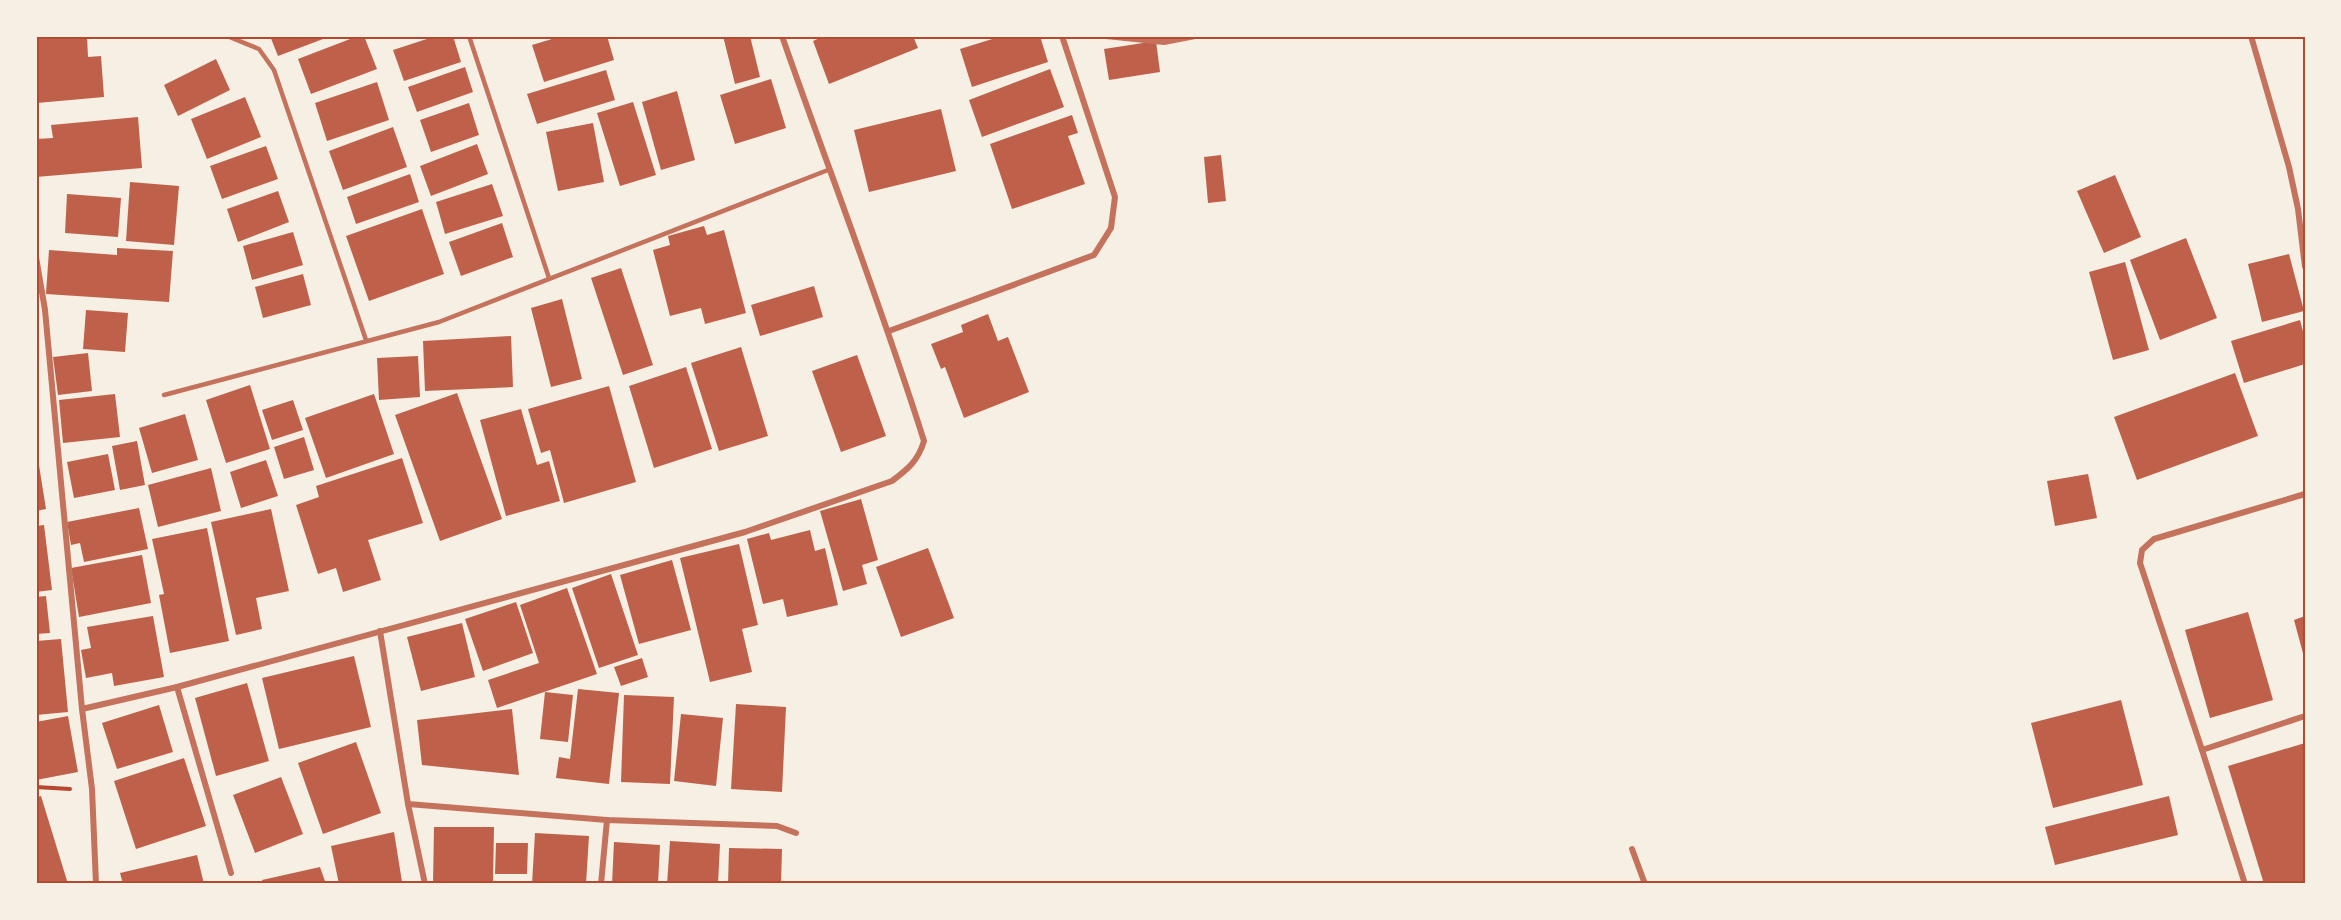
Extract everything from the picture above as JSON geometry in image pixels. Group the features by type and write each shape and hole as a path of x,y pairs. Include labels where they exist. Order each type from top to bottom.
{"street":[{"path":"82,709 177,687 745,532 892,481 911,468 920,455 924,441 890,331 828,170 782,36"},
{"path":"890,331 1094,255 1111,228 1115,197 1062,36"},
{"path":"1106,36 1164,42 1195,36"},
{"path":"2251,36 2289,167 2302,225 2305,267"},
{"path":"36,256 45,310 82,709 92,789 96,884"},
{"path":"2245,884 2140,563 2142,550 2154,539 2305,494"},
{"path":"380,632 408,804 425,884"},
{"path":"177,687 231,873"},
{"path":"2202,750 2305,716"},
{"path":"408,804 607,820 777,826 796,833"},
{"path":"601,884 607,820"},
{"path":"1632,849 1645,884"}],"lane":[{"path":"227,36 258,49 274,70 366,340"},
{"path":"469,36 549,278"},
{"path":"164,395 439,322 549,278 632,249 828,170"}],"path":[{"path":"36,787 92,789"}],"building":[{"path":"87,36 88,57 101,56 104,97 37,103 36,39"},
{"path":"270,36 331,36 278,56"},
{"path":"358,36 364,36 377,69 311,94 298,59"},
{"path":"436,36 453,36 461,62 404,81 393,50"},
{"path":"562,36 607,36 614,60 544,82 532,45"},
{"path":"723,36 750,36 760,77 735,84"},
{"path":"824,36 913,36 918,48 829,84 813,41"},
{"path":"1002,36 1040,36 1048,62 972,87 960,49"},
{"path":"1156,41 1160,72 1109,80 1104,49"},
{"path":"216,59 230,90 178,116 164,85"},
{"path":"465,67 473,92 417,112 408,87"},
{"path":"1050,69 1064,107 982,137 969,100"},
{"path":"606,70 615,100 537,124 527,94"},
{"path":"771,79 786,128 735,144 720,95"},
{"path":"377,82 389,120 327,141 315,103"},
{"path":"677,91 695,160 661,170 642,102"},
{"path":"245,97 261,137 207,159 191,119"},
{"path":"633,102 656,175 620,186 597,113"},
{"path":"469,103 479,135 431,152 420,120"},
{"path":"941,109 956,171 869,192 854,130"},
{"path":"1072,115 1078,133 1068,136 1085,184 1012,209 990,144"},
{"path":"138,117 142,168 36,177 36,139 53,138 51,125"},
{"path":"593,123 604,182 558,191 546,132"},
{"path":"393,127 407,167 343,190 329,151"},
{"path":"477,144 488,174 431,196 420,166"},
{"path":"266,146 278,179 222,199 210,166"},
{"path":"1221,155 1226,201 1208,203 1204,157"},
{"path":"410,174 419,202 356,224 347,197"},
{"path":"2115,175 2141,237 2104,253 2077,191"},
{"path":"130,182 179,186 174,245 126,241"},
{"path":"492,184 503,216 445,234 436,202"},
{"path":"278,191 289,222 238,242 227,209"},
{"path":"67,194 121,198 118,237 65,233"},
{"path":"422,209 444,274 369,301 346,236"},
{"path":"502,223 513,257 461,276 449,242"},
{"path":"704,226 707,235 724,230 746,313 705,324 701,308 670,316 653,250 670,245 668,236"},
{"path":"293,232 303,265 252,280 243,246"},
{"path":"2186,238 2217,318 2160,340 2130,260"},
{"path":"117,248 173,251 169,302 46,294 49,250 117,255"},
{"path":"2289,254 2304,311 2262,322 2248,264"},
{"path":"2125,262 2149,350 2113,360 2089,272"},
{"path":"621,268 653,365 623,375 591,278"},
{"path":"303,274 311,305 263,318 255,287"},
{"path":"814,286 823,317 760,336 751,305"},
{"path":"562,299 582,379 551,387 531,308"},
{"path":"86,310 128,313 125,352 83,349"},
{"path":"988,314 998,341 1008,337 1029,392 964,418 945,367 941,369 931,344 963,332 961,325"},
{"path":"2300,320 2305,339 2305,364 2244,383 2231,341"},
{"path":"511,336 513,387 425,391 423,341"},
{"path":"741,347 768,436 719,451 691,363"},
{"path":"88,353 92,391 58,395 53,357"},
{"path":"857,355 886,436 841,452 812,371"},
{"path":"418,356 420,397 379,400 377,358"},
{"path":"686,367 712,449 654,468 629,386"},
{"path":"2235,373 2258,436 2137,480 2114,417"},
{"path":"250,385 270,449 226,463 206,400"},
{"path":"609,386 636,482 564,503 550,450 541,453 528,409"},
{"path":"457,393 502,519 440,541 395,415"},
{"path":"115,394 120,437 63,443 59,400"},
{"path":"374,394 394,454 326,478 305,418"},
{"path":"293,400 303,430 272,440 262,410"},
{"path":"521,409 537,465 549,461 560,501 506,516 480,420"},
{"path":"185,414 198,460 152,473 139,428"},
{"path":"304,437 314,470 284,479 274,447"},
{"path":"137,441 145,485 120,490 112,446"},
{"path":"108,454 115,490 74,498 67,462"},
{"path":"402,458 423,523 368,540 381,580 343,592 336,568 318,574 296,505 319,497 316,486"},
{"path":"38,459 46,509 36,511 36,460"},
{"path":"266,460 278,496 241,508 230,472"},
{"path":"211,468 221,511 158,527 148,485"},
{"path":"2088,474 2097,518 2055,526 2047,481"},
{"path":"861,499 878,560 862,565 867,584 843,591 820,511"},
{"path":"139,508 148,549 84,562 80,543 71,545 67,522"},
{"path":"271,509 289,591 256,598 262,629 236,635 211,522"},
{"path":"44,525 52,590 36,592 36,526"},
{"path":"207,528 229,641 170,653 159,595 164,594 152,539"},
{"path":"810,530 815,551 825,548 838,605 787,617 783,599 763,604 747,539 769,533 771,540"},
{"path":"739,544 758,625 742,629 752,672 710,682 680,558"},
{"path":"928,548 954,618 901,637 876,567"},
{"path":"142,555 151,603 79,617 71,568"},
{"path":"672,560 691,630 639,644 620,575"},
{"path":"611,574 638,655 599,668 572,588"},
{"path":"567,588 597,674 497,708 488,680 539,663 520,605"},
{"path":"46,596 50,633 36,634 36,597"},
{"path":"516,602 533,653 483,671 465,619"},
{"path":"2248,612 2273,700 2210,718 2185,630"},
{"path":"153,616 164,677 114,686 112,673 86,678 81,650 91,648 87,627"},
{"path":"2305,616 2305,657 2304,657 2294,620"},
{"path":"462,623 475,677 421,691 407,637"},
{"path":"61,639 68,712 36,715 36,641"},
{"path":"354,656 371,727 279,749 262,678"},
{"path":"642,658 648,677 621,686 614,667"},
{"path":"247,683 269,761 216,776 195,698"},
{"path":"578,689 619,693 609,784 556,778 559,757 570,759"},
{"path":"545,692 573,695 568,742 540,739"},
{"path":"624,695 674,697 670,784 621,782"},
{"path":"2121,700 2143,785 2053,808 2031,723"},
{"path":"736,704 786,707 782,792 731,789"},
{"path":"159,705 173,752 117,769 102,723"},
{"path":"512,709 519,775 422,765 417,720"},
{"path":"681,714 723,718 716,786 674,781"},
{"path":"68,716 78,772 36,780 36,722"},
{"path":"356,742 381,813 323,834 298,763"},
{"path":"2305,743 2305,884 2264,884 2228,766"},
{"path":"184,758 206,826 136,849 114,781"},
{"path":"281,777 303,834 255,853 233,795"},
{"path":"41,796 68,884 36,884 36,797"},
{"path":"2169,796 2178,835 2055,865 2045,827"},
{"path":"434,827 494,827 493,884 433,884"},
{"path":"394,832 402,882 339,884 331,846"},
{"path":"535,833 589,836 586,884 532,884"},
{"path":"670,841 720,844 718,884 667,884"},
{"path":"614,842 660,845 658,884 612,884"},
{"path":"496,843 528,843 527,874 495,874"},
{"path":"729,848 782,849 781,884 728,884"},
{"path":"197,855 204,884 123,884 120,873"},
{"path":"320,867 326,884 263,884 262,880"}]}
